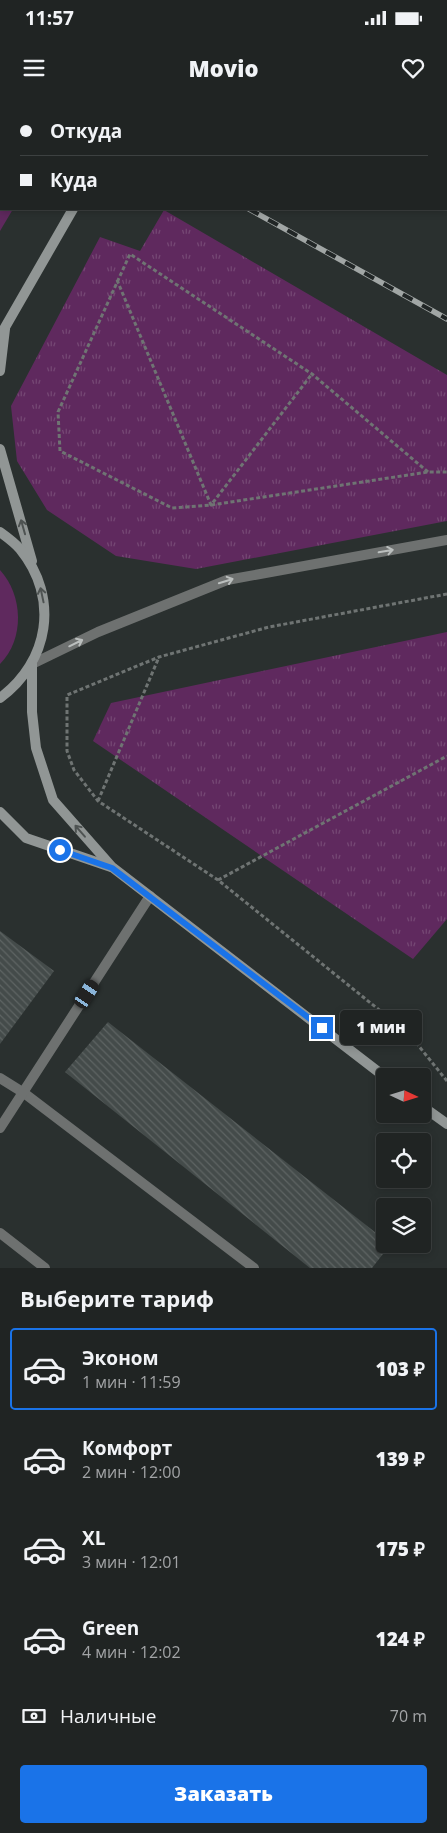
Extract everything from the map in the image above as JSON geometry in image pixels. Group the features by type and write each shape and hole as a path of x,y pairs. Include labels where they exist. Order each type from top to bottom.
{"main road":[{"path":"0,336 72,210"},
{"path":"0,371 5,325"},
{"path":"0,449 43,596 45,620 41,643 32,664 15,687 0,698"},
{"path":"0,532 20,548 36,574"},
{"path":"32,664 32,712 36,748 53,800 112,868 376,1070"},
{"path":"0,812 26,838 112,868"},
{"path":"431,1112 447,1124"}],"street":[{"path":"32,664 98,632 227,580 447,540"},
{"path":"0,1128 150,896"},
{"path":"0,1078 24,1093 254,1268"},
{"path":"0,1233 45,1268"}],"path":[{"path":"428,472 312,374 130,254 58,412 60,451 172,508 211,505 428,472 447,472"},
{"path":"117,280 211,505"},
{"path":"211,505 312,374"},
{"path":"447,594 268,627 160,657 67,696 67,751 74,770 98,801 218,880 409,1034 447,1081"},
{"path":"98,801 160,657"},
{"path":"218,880 447,756"}],"green space":[{"path":"0,210 12,210 0,231"},
{"path":"164,210 447,375 447,521 196,569 116,556 47,510 17,461 11,406 100,237 140,251"},
{"path":"0,570 8,580 13,592 17,604 18,617 14,642 0,664"},
{"path":"447,632 447,919 413,959 93,741 111,703"}],"building":[{"path":"0,931 54,971 0,1044"},
{"path":"108,1022 376,1233 376,1253 384,1253 372,1268 310,1268 65,1072"}],"railway":[{"path":"251,210 447,319"}],"route":[{"path":"60,850 112,868 322,1028"}]}
